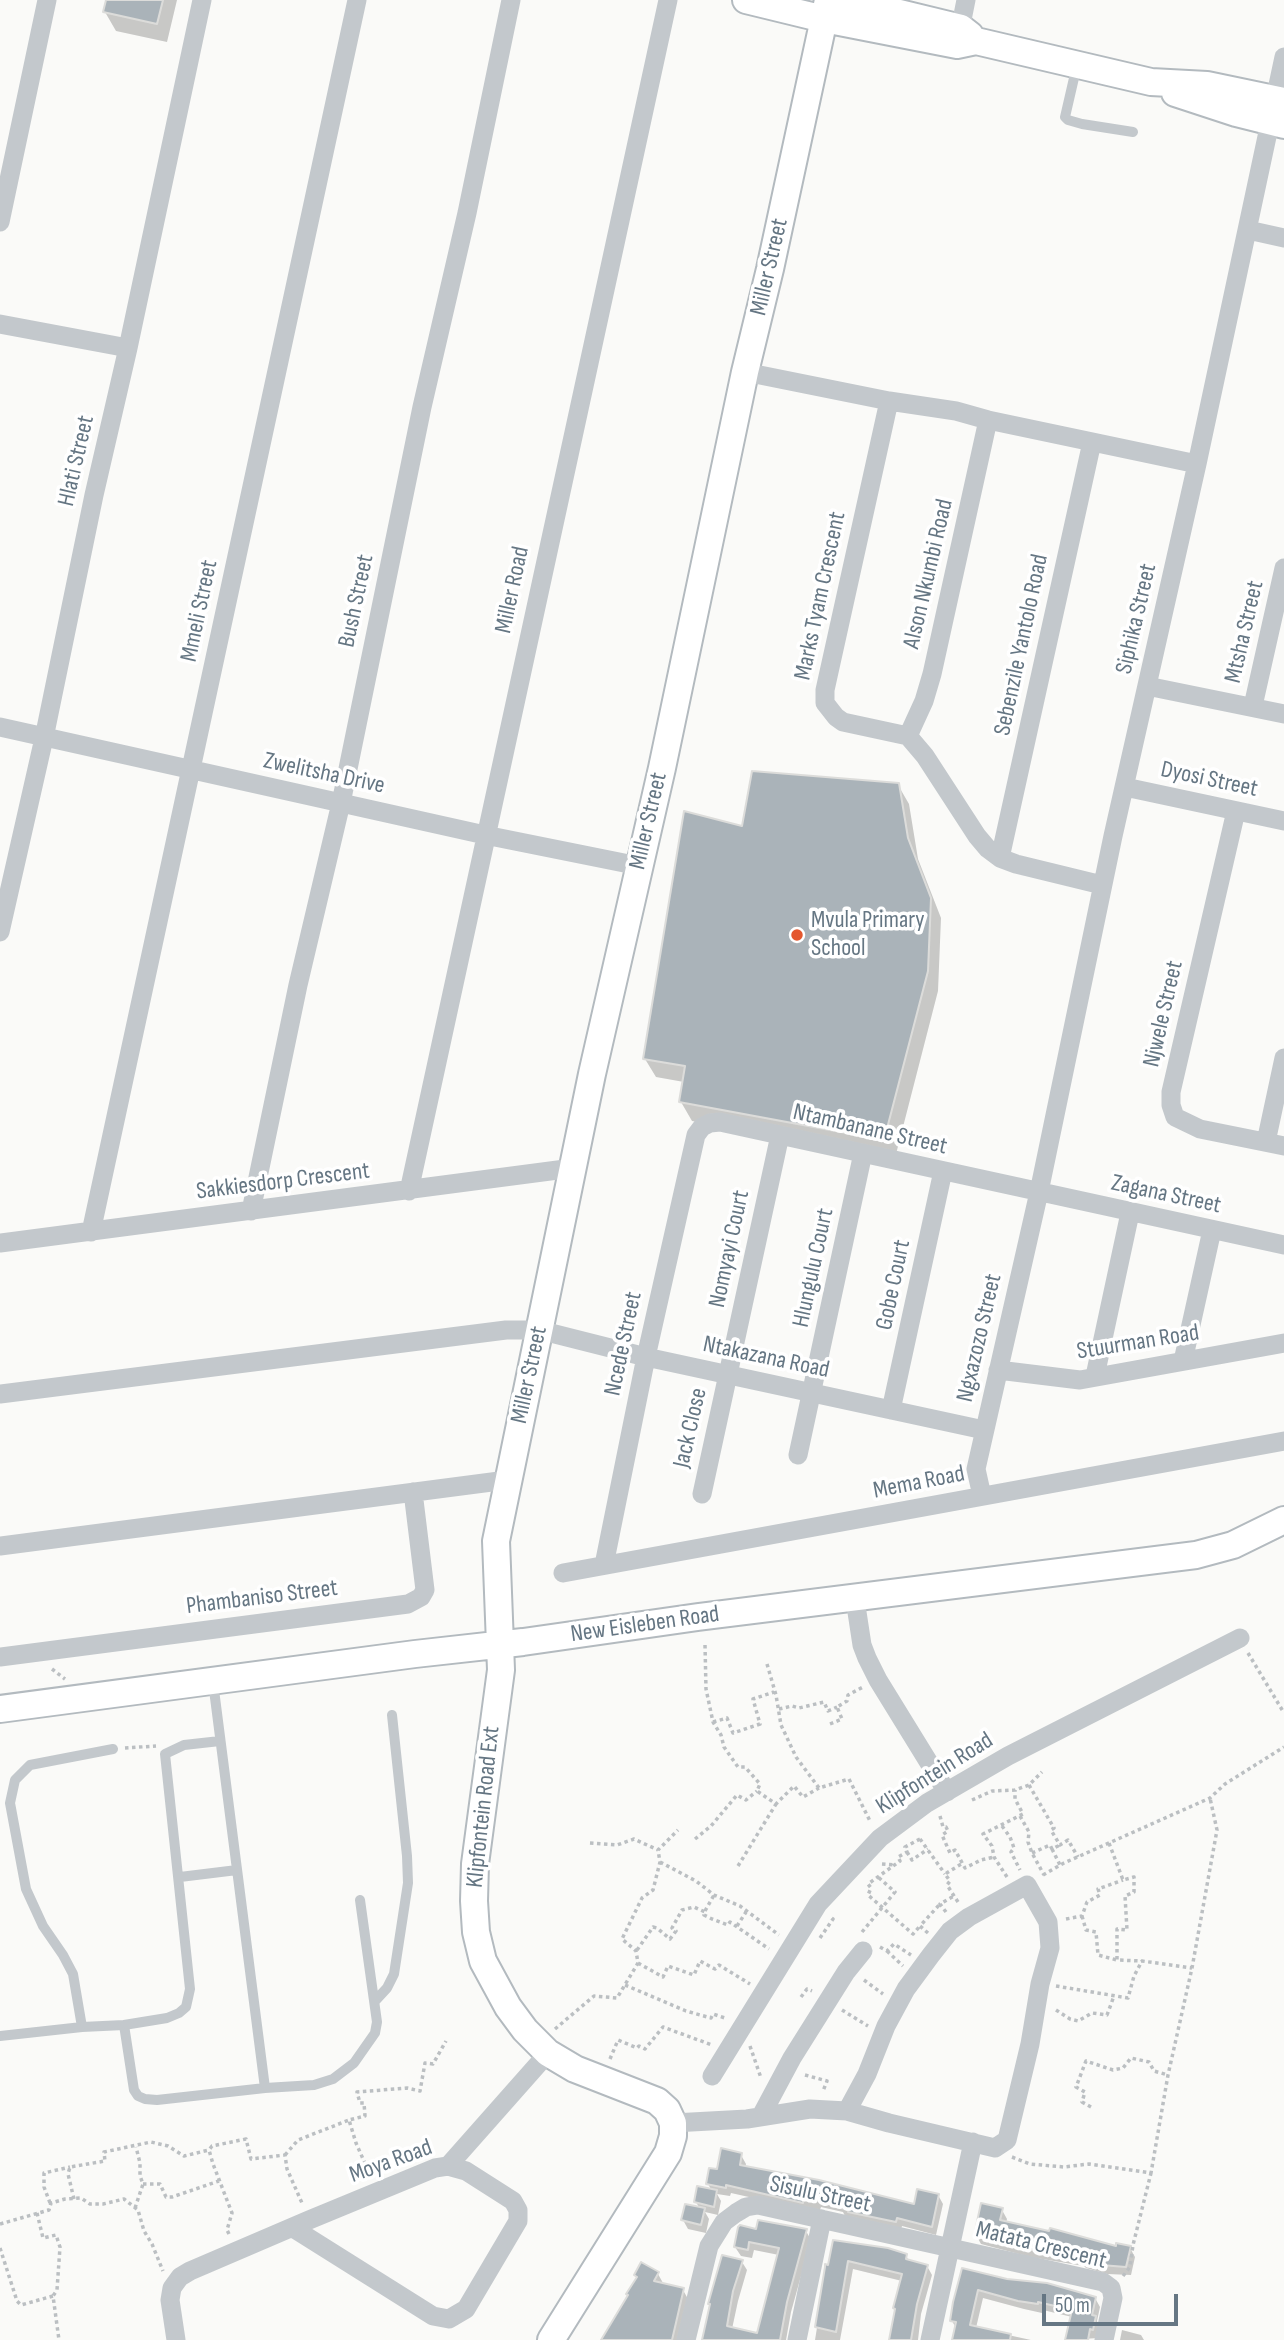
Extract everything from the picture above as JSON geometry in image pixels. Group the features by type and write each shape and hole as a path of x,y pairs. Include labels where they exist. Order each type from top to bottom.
{"street":[{"path":"0,222 47,0"},
{"name":"Hlati Street","path":"0,932 3,902 44,737 93,495 128,348 202,0"},
{"name":"Mmeli Street","path":"91,1232 357,0"},
{"name":"Bush Street","path":"251,1211 298,985 341,803 411,461 467,213 511,0"},
{"name":"Miller Road","path":"409,1191 668,0"},
{"path":"746,0 826,10 965,38 1151,82 1202,102 1278,112"},
{"path":"846,0 965,38"},
{"path":"965,38 966,0"},
{"name":"Miller Street","path":"501,1644 496,1541 507,1480 745,372 826,10"},
{"name":"Siphika Street","path":"1039,1192 1102,885 1248,230 1278,112 1284,57"},
{"path":"1248,230 1284,238"},
{"path":"0,324 128,348"},
{"path":"745,372 889,401 956,411 1197,464"},
{"name":"Marks Tyam Crescent","path":"889,401 825,690 825,703 843,722 908,736"},
{"name":"Alson Nkumbi Road","path":"908,736 924,701 932,674 988,420"},
{"name":"Sebenzile Yantolo Road","path":"1000,858 1092,442"},
{"name":"Mtsha Street","path":"1253,706 1284,568"},
{"path":"1147,686 1284,714"},
{"name":"Zwelitsha Drive","path":"0,727 485,835 639,866"},
{"path":"908,736 925,756 988,849 1000,858 1016,864 1102,885"},
{"name":"Dyosi Street","path":"1125,787 1284,821"},
{"name":"Njwele Street","path":"1236,811 1171,1092 1171,1105 1175,1117 1200,1129 1275,1144"},
{"path":"1275,1144 1284,1058"},
{"name":"Ntambanane Street","path":"696,1135 702,1127 720,1122 1039,1192"},
{"name":"Ncede Street","path":"604,1565 646,1357 696,1135"},
{"name":"Nomyayi Court","path":"729,1374 780,1135"},
{"name":"Hlungulu Court","path":"798,1455 863,1153"},
{"name":"Sakkiesdorp Crescent","path":"0,1243 573,1168"},
{"name":"Gobe Court","path":"891,1410 943,1171"},
{"name":"Zagana Street","path":"1039,1192 1284,1245"},
{"name":"Ngxazozo Street","path":"982,1496 976,1469 1039,1192"},
{"path":"1095,1376 1130,1213"},
{"path":"1183,1361 1212,1230"},
{"path":"0,1394 506,1330 539,1330"},
{"name":"Ntakazana Road","path":"539,1330 646,1357 985,1430"},
{"name":"Stuurman Road","path":"998,1370 1080,1380 1284,1343"},
{"name":"Jack Close","path":"702,1493 729,1374"},
{"name":"Mema Road","path":"563,1573 1284,1441"},
{"path":"0,1546 507,1480"},
{"name":"Phambaniso Street","path":"0,1654 408,1604 421,1597 425,1590 413,1492"},
{"name":"New Eisleben Road","path":"0,1709 1206,1553 1233,1545 1284,1520"},
{"path":"855,1599 862,1646 941,1795"},
{"name":"Klipfontein Road","path":"712,2077 763,1993 784,1949 818,1904 880,1839 941,1795 1008,1756 1240,1638"},
{"name":"Klipfontein Road Ext","path":"501,1644 500,1678 475,1864 476,1932 483,1961 525,2031 544,2049 575,2069 657,2101 667,2110 673,2123"},
{"path":"551,2340 668,2153 673,2136 673,2123 815,2110 846,2111 995,2148 1007,2140 1030,2045 1040,1983 1050,1948 1048,1922 1021,1888 975,1913 950,1931 924,1964 901,1997 867,2074 846,2111"},
{"path":"761,2116 786,2068 862,1952"},
{"path":"448,2166 544,2049"},
{"path":"930,2340 973,2143"},
{"name":"Moya Road","path":"172,2288 180,2277 190,2271 235,2253 301,2224 435,2168 448,2166 466,2171 513,2201 519,2210 518,2221 466,2309 449,2319 433,2316 301,2224"},
{"name":"Sisulu Street","path":"686,2340 709,2246 724,2222 746,2207 758,2205 949,2249"},
{"path":"797,2340 822,2219"},
{"name":"Matata Crescent","path":"949,2249 1103,2282 1112,2292 1104,2340"},
{"path":"172,2288 170,2300 176,2340"}],"lane":[{"path":"1077,65 1065,117 1083,124 1133,132"},
{"path":"213,1682 265,2088"},
{"path":"375,2001 387,1988 394,1973 408,1883 392,1715"},
{"path":"0,2036 124,2025 167,2018 180,2013 189,2001 180,1877 164,1762 167,1751 184,1745 220,1741"},
{"path":"82,2027 73,1974 43,1926 26,1889 10,1802 15,1780 30,1765 113,1749"},
{"path":"180,1877 237,1870"},
{"path":"124,2025 134,2090 138,2096 157,2100 314,2085 333,2079 354,2063 375,2033 377,2022 360,1900"}],"path":[{"path":"1240,1638 1284,1713"},
{"path":"695,1839 711,1826 737,1795 746,1800 757,1791 760,1784 745,1767 738,1767 724,1747 713,1722 706,1689 705,1645"},
{"path":"767,1664 785,1737 819,1788"},
{"path":"779,1709 824,1702 828,1711 847,1701 848,1695 878,1680"},
{"path":"713,1722 727,1718 733,1733 760,1724 753,1699 774,1692"},
{"path":"830,1724 842,1719 837,1707"},
{"path":"113,1749 155,1745 167,1751"},
{"path":"1021,1888 1060,1865 1210,1798 1225,1784 1284,1747"},
{"path":"970,1801 992,1791 1015,1790 1029,1785 1042,1772"},
{"path":"738,1866 776,1804 794,1786 803,1797 819,1788 849,1779 880,1839"},
{"path":"1029,1785 1054,1828 1051,1830 1060,1844"},
{"path":"1015,1790 1015,1799 1023,1814 983,1834 992,1846 994,1857 1021,1888"},
{"path":"757,1791 776,1804"},
{"path":"941,1795 943,1828 946,1826 948,1831 943,1835 950,1853 956,1850 965,1868 994,1857"},
{"path":"1112,2292 1130,2267 1192,1968 1217,1830 1210,1798"},
{"path":"1020,1816 1029,1832 1028,1842 1032,1853 1044,1875"},
{"path":"900,1823 928,1849 950,1881 947,1885 960,1905 968,1902 975,1913"},
{"path":"1002,1825 1014,1848 1011,1852 1021,1888"},
{"path":"658,1850 678,1830"},
{"path":"590,1843 618,1845 634,1839 658,1850"},
{"path":"920,1839 905,1847 912,1860 928,1849"},
{"path":"1052,1849 1069,1840 1078,1857"},
{"path":"1109,1843 1124,1880"},
{"path":"1032,1853 1050,1845 1060,1865"},
{"path":"544,2049 594,1996 617,1998 638,1963 636,1951 622,1939 642,1898 653,1890 660,1862 658,1850"},
{"path":"907,1852 898,1857 900,1861 868,1884 872,1888 868,1895 913,1934 920,1926"},
{"path":"636,1951 653,1927 670,1939 676,1931 672,1928 682,1910 694,1907 712,1919 728,1925 730,1922 774,1951 784,1949 783,1938 768,1924 660,1862"},
{"path":"945,1874 963,1863"},
{"path":"877,1877 895,1892 862,1933 859,1975 878,1992 901,1997"},
{"path":"1117,1961 1117,1930 1127,1930 1125,1896 1134,1892 1134,1878 1098,1889 1100,1895 1087,1902 1082,1916 1086,1930 1096,1932 1098,1955 1117,1961 1142,1961 1192,1968"},
{"path":"705,1912 714,1895"},
{"path":"737,1926 746,1912"},
{"path":"1048,1922 1082,1916"},
{"path":"862,1952 887,1951 894,1944 924,1964"},
{"path":"638,1963 663,1977 668,1966 694,1975 700,1961 715,1969 719,1965 763,1993"},
{"path":"1040,1983 1129,1998 1134,1976 1142,1961"},
{"path":"625,1985 686,2011 711,2018 713,2014 733,2021 748,2040 761,2078 775,2087"},
{"path":"1056,2010 1078,2021 1092,2013 1107,2015 1114,1996"},
{"path":"599,2080 618,2040 645,2049 663,2027 684,2037 695,2037 725,2053"},
{"path":"0,2224 49,2210 51,2203 44,2187 44,2174 105,2161 104,2152 129,2145 136,2147 151,2142 157,2143 184,2156 209,2150 212,2146 246,2139 251,2159 285,2155 298,2140 365,2116 364,2103 360,2103 357,2092 407,2088 419,2091 425,2063 432,2064 446,2041"},
{"path":"1091,2106 1082,2102 1085,2092 1076,2087 1086,2061 1113,2070 1124,2068 1131,2058 1149,2062 1154,2071 1168,2075"},
{"path":"786,2068 827,2081 815,2110"},
{"path":"349,2120 371,2177 374,2193"},
{"path":"135,2208 143,2184 139,2176 140,2163 136,2147"},
{"path":"995,2148 1030,2164 1064,2167 1089,2164 1151,2173"},
{"path":"209,2150 233,2213 227,2230 235,2253"},
{"path":"285,2155 286,2169 301,2224"},
{"path":"70,2167 68,2174 74,2199"},
{"path":"143,2184 160,2184 166,2197 172,2197 219,2181"},
{"path":"51,2203 81,2198 90,2204 103,2204 124,2199 135,2208 172,2288"},
{"path":"0,2248 16,2301 21,2305 53,2296 57,2290 60,2247 55,2235 43,2238 37,2213"},
{"path":"53,2296 59,2340"}],"building":[{"path":"106,0 163,0 157,24 103,12"},
{"name":"Mvula Primary School","path":"752,771 899,783 908,838 931,898 928,971 884,1140 679,1102 685,1066 643,1059 684,811 742,826"},
{"path":"721,2148 742,2153 740,2165 819,2180 914,2204 917,2189 939,2194 932,2227 897,2218 896,2222 848,2212 849,2210 838,2207 838,2204 817,2199 816,2202 803,2200 803,2203 726,2185 726,2188 706,2184 709,2168 717,2169"},
{"path":"697,2186 717,2190 714,2207 694,2202"},
{"path":"981,2203 1003,2208 1000,2220 1049,2231 1050,2228 1116,2246 1116,2243 1131,2246 1126,2267 1101,2265 974,2236"},
{"path":"685,2204 705,2208 701,2225 681,2220"},
{"path":"758,2220 807,2229 787,2302 780,2340 702,2340 708,2304 722,2255 743,2260 733,2291 727,2326 757,2333 779,2248 749,2242 748,2250 734,2247 738,2227 740,2225 756,2229"},
{"path":"833,2240 888,2248 907,2254 906,2259 928,2265 917,2304 911,2340 889,2340 895,2309 893,2308 902,2274 848,2261 836,2332 815,2327 825,2264 828,2265"},
{"path":"641,2262 659,2272 654,2281 684,2288 672,2340 601,2340 628,2295 626,2294 637,2277 634,2275"},
{"path":"962,2268 1007,2279 1047,2283 1096,2297 1092,2315 1096,2316 1088,2340 1065,2340 1072,2310 1038,2302 1018,2301 978,2290 970,2325 1011,2334 1010,2340 952,2340 956,2322 950,2321"}],"place":[{"name":"Mvula Primary School","path":"797,935"}]}
